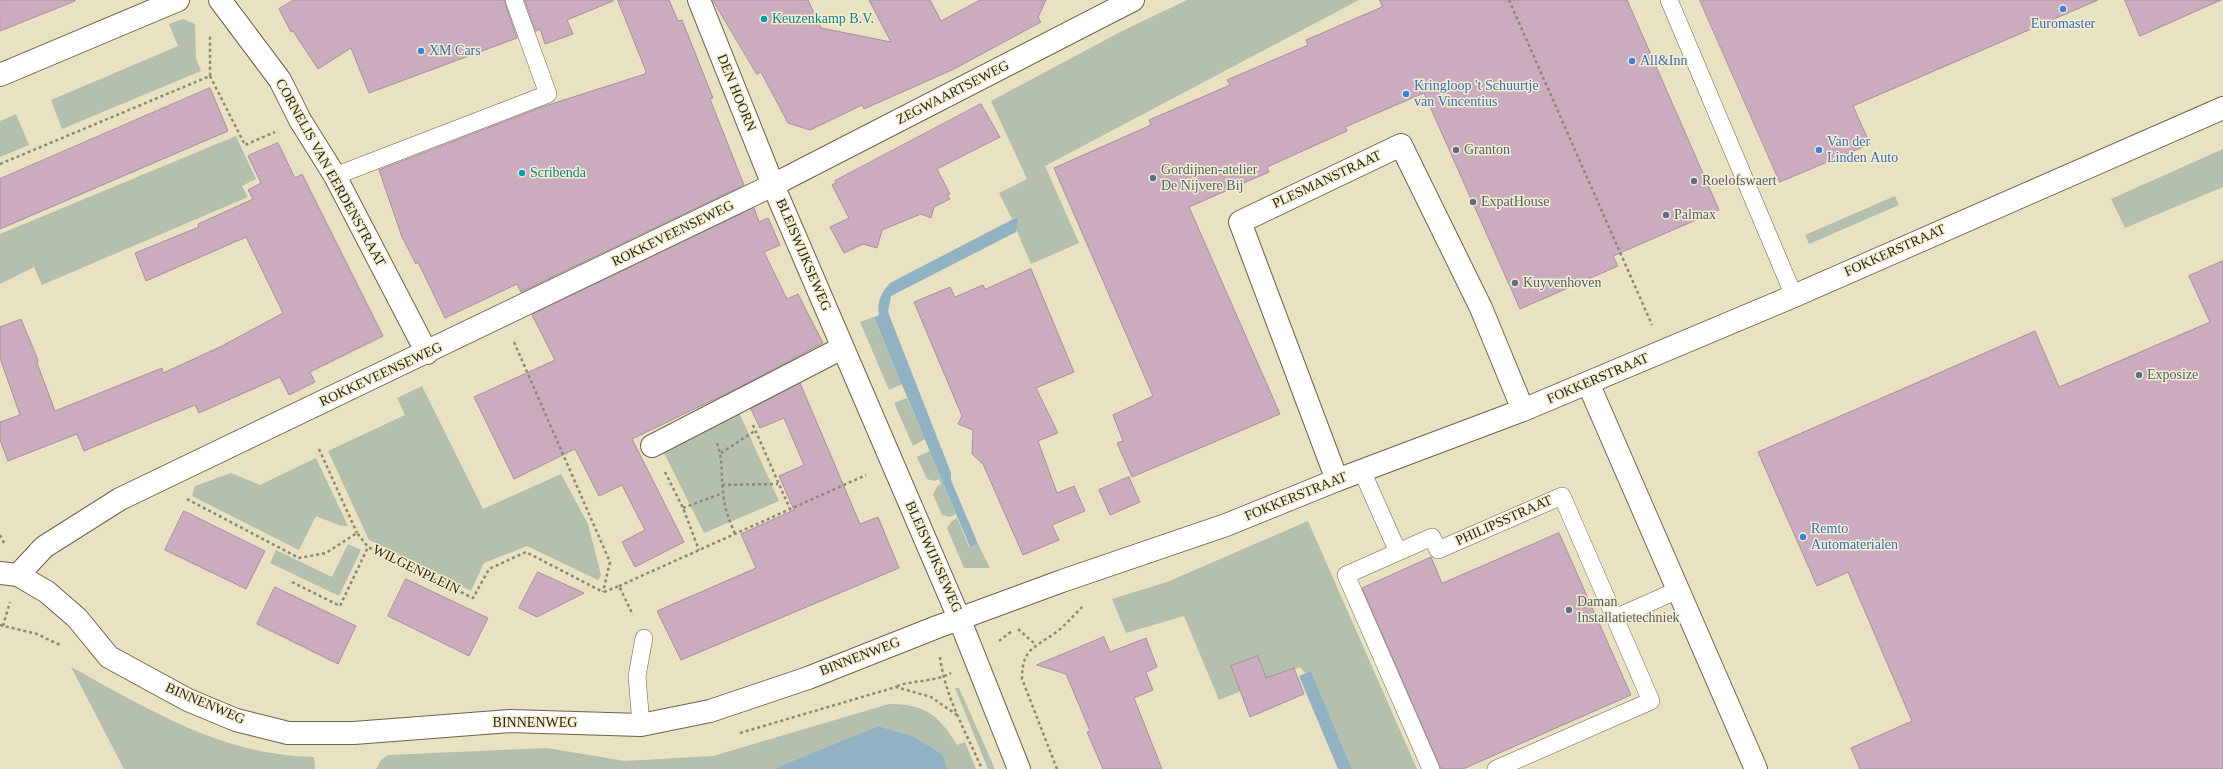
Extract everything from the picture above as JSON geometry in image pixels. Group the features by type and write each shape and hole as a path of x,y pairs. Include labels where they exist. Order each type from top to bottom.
{"street":[{"path":"0,75 178,0"},
{"name":"CORNELIS VAN EERDENSTRAAT","path":"220,0 280,80 300,120 335,176 427,353"},
{"name":"DEN HOORN","path":"699,0 773,185"},
{"name":"ZEGWAARTSEWEG","path":"773,185 1133,0"},
{"name":"FOKKERSTRAAT","path":"959,618 1136,554 1226,525 1337,480 1523,410 1794,296 2223,108"},
{"name":"PLESMANSTRAAT","path":"1337,480 1240,222 1401,145 1481,308 1523,410"},
{"name":"ROKKEVEENSEWEG","path":"9,574 44,547 120,499 427,353 773,185"},
{"name":"BLEISWIJKSEWEG","path":"773,185 942,577 1019,769"},
{"path":"652,446 842,348"},
{"path":"1588,383 1756,769"},
{"name":"BINNENWEG","path":"9,574 47,592 77,618 109,657 188,700 236,720 288,733 354,733 510,721 641,725 710,711 808,678 959,618"}],"lane":[{"path":"335,176 548,94 514,0"},
{"path":"1669,0 1794,296"},
{"path":"1362,471 1398,552"},
{"name":"PHILIPSSTRAAT","path":"1431,769 1346,575 1432,537 1438,550 1562,496 1651,701 1496,769"},
{"path":"1615,618 1678,590"},
{"path":"641,725 637,676 644,638"}],"path":[{"path":"1509,0 1664,351"},
{"path":"210,31 210,76 245,145 300,120"},
{"path":"0,164 210,76"},
{"path":"503,316 610,562 603,592"},
{"path":"741,400 756,430 790,509"},
{"path":"707,417 721,452 723,493 727,514 735,534"},
{"path":"721,452 756,430"},
{"path":"652,446 683,508 699,550"},
{"name":"WILGENPLEIN","path":"319,449 356,533 368,547 473,598 489,569 526,552 603,592"},
{"path":"603,592 892,463"},
{"path":"155,482 300,558 326,553 356,533"},
{"path":"722,485 778,484"},
{"path":"683,508 723,493"},
{"path":"292,582 340,606 368,547"},
{"path":"619,586 644,638"},
{"path":"1057,769 1022,679 1022,666 1028,652 1035,644 1056,632 1087,602"},
{"path":"2,626 37,634 68,649"},
{"path":"896,687 908,682 943,678 957,715 965,729 982,769"}],"green space":[{"path":"1187,0 1359,0 1045,166 1079,243 1031,264 1016,229 1019,216 1012,219 999,193 1027,179 991,101 1122,31"},
{"path":"183,19 195,24 196,58 201,71 62,129 51,100 178,46 169,24"},
{"path":"16,114 29,145 0,157 0,121"},
{"path":"236,136 256,179 242,186 248,197 42,285 34,267 0,284 0,234"},
{"path":"2223,149 2223,187 2125,228 2111,199"},
{"path":"1895,196 1899,205 1809,244 1805,235"},
{"path":"876,316 874,319 902,384 889,390 860,322"},
{"path":"422,386 483,509 561,474 588,524 601,575 598,580 527,546 484,563 471,591 369,540 328,451 405,415 397,398"},
{"path":"907,398 925,439 913,446 894,403"},
{"path":"737,408 779,501 704,533 661,447"},
{"path":"930,451 956,514 950,517 942,515 933,495 937,486 941,484 939,479 934,481 927,479 917,457"},
{"path":"316,458 348,526 341,526 316,516 299,550 192,496 195,486 231,473 260,485"},
{"path":"957,518 969,547 978,544 990,568 964,568 947,528 952,521"},
{"path":"1308,521 1417,769 1352,769 1311,671 1305,673 1300,667 1219,700 1184,616 1126,633 1112,599 1167,582"},
{"path":"348,544 361,550 339,596 270,563 276,550 332,577"},
{"path":"71,667 158,714 217,739 248,748 280,754 314,757 315,769 124,769"},
{"path":"955,688 959,688 995,769 988,769"},
{"path":"889,704 912,706 930,713 944,726 957,745 965,742 976,769 948,769 942,754 913,736 878,726 773,769 376,769 381,760 388,755 547,748 625,761 713,756"}],"water":[{"path":"1019,216 1016,232 891,296 888,312 951,473 951,480 978,544 970,547 874,318 879,315 880,298 890,283"},
{"path":"1311,671 1352,769 1338,769 1299,676"},
{"path":"878,726 913,736 942,754 948,769 773,769"}],"building":[{"path":"0,0 75,0 75,1 0,31"},
{"path":"294,0 504,0 517,38 369,93 351,48 318,69 293,31 291,32 279,9"},
{"path":"525,0 613,1 567,20 573,34 545,44 540,29 536,31"},
{"path":"618,0 669,0 678,21 682,20 713,98 710,99 744,185 521,292 517,284 445,318 418,262 416,264 402,237 379,170 542,107 645,74 646,72"},
{"path":"713,0 808,0 821,28 891,42 869,0 930,0 941,21 980,0 1046,0 1038,17 1041,22 954,69 864,109 862,105 810,130 788,123 761,72 757,74"},
{"path":"1380,0 1627,0 1719,210 1613,256 1618,266 1520,309 1424,93 1345,127 1347,131 1267,167 1269,172 1189,207 1280,414 1132,477 1117,443 1123,441 1113,415 1153,396 1054,168 1151,125 1149,120 1230,85 1227,80 1308,45 1306,40 1382,7"},
{"path":"1700,0 2098,0 1853,106 1870,144 1780,182"},
{"path":"2125,0 2221,0 2140,36"},
{"path":"210,88 228,131 0,229 0,179"},
{"path":"981,104 1000,137 937,169 950,194 947,195 950,199 934,207 931,218 921,214 882,230 877,248 863,244 844,253 830,227 849,218 832,185 836,183 835,181"},
{"path":"278,143 295,178 302,174 383,336 310,372 315,382 289,395 280,377 199,413 195,405 84,451 77,434 8,461 0,440 0,422 20,415 0,358 0,327 21,319 38,360 37,363 55,411 162,368 163,373 220,347 283,313 246,237 146,281 135,253 199,227 198,224 253,199 248,190 261,183 248,156"},
{"path":"754,208 759,222 768,218 780,245 764,252 787,299 798,294 823,343 742,386 632,439 684,542 635,567 622,542 645,530 622,485 599,496 575,449 514,479 474,397 555,360 532,315"},
{"path":"2223,261 2223,769 1860,769 1851,748 1912,721 1848,572 1817,586 1758,452 2035,331 2059,387 2210,322 2189,276"},
{"path":"1031,269 1074,372 1036,388 1058,433 1038,441 1057,493 1074,486 1085,511 1052,525 1059,540 1023,555 983,464 972,454 973,430 958,424 962,416 914,302 950,287 955,297 983,285 985,289"},
{"path":"800,383 860,524 878,517 899,568 681,660 657,611 756,568 741,534 794,510 779,476 804,465 784,418 760,428 751,409"},
{"path":"1129,477 1140,502 1110,515 1099,490"},
{"path":"184,511 265,551 246,589 165,550"},
{"path":"1559,533 1631,695 1463,769 1441,769 1362,588 1431,557 1442,583"},
{"path":"538,572 584,593 537,617 519,608"},
{"path":"406,579 488,618 469,656 388,616"},
{"path":"275,587 356,626 338,664 257,624"},
{"path":"1104,637 1110,652 1146,638 1157,667 1146,672 1153,690 1134,698 1162,769 1103,769 1087,732 1090,731 1066,674 1037,665"},
{"path":"1258,656 1266,678 1294,668 1304,694 1250,717 1231,666"}],"place":[{"name":"Euromaster","path":"2063,9"},
{"name":"Keuzenkamp B.V.","path":"764,19"},
{"name":"XM Cars","path":"421,51"},
{"name":"All&Inn","path":"1632,61"},
{"name":"Kringloop 't Schuurtje van Vincentius","path":"1406,94"},
{"name":"Granton","path":"1456,150"},
{"name":"Van der Linden Auto","path":"1819,150"},
{"name":"Scribenda","path":"522,173"},
{"name":"Gordijnen-atelier De Nijvere Bij","path":"1153,178"},
{"name":"Roelofswaert","path":"1694,181"},
{"name":"ExpatHouse","path":"1473,202"},
{"name":"Palmax","path":"1666,215"},
{"name":"Kuyvenhoven","path":"1515,283"},
{"name":"Exposize","path":"2139,375"},
{"name":"Remto Automaterialen","path":"1803,537"},
{"name":"Daman Installatietechniek","path":"1569,610"}]}
